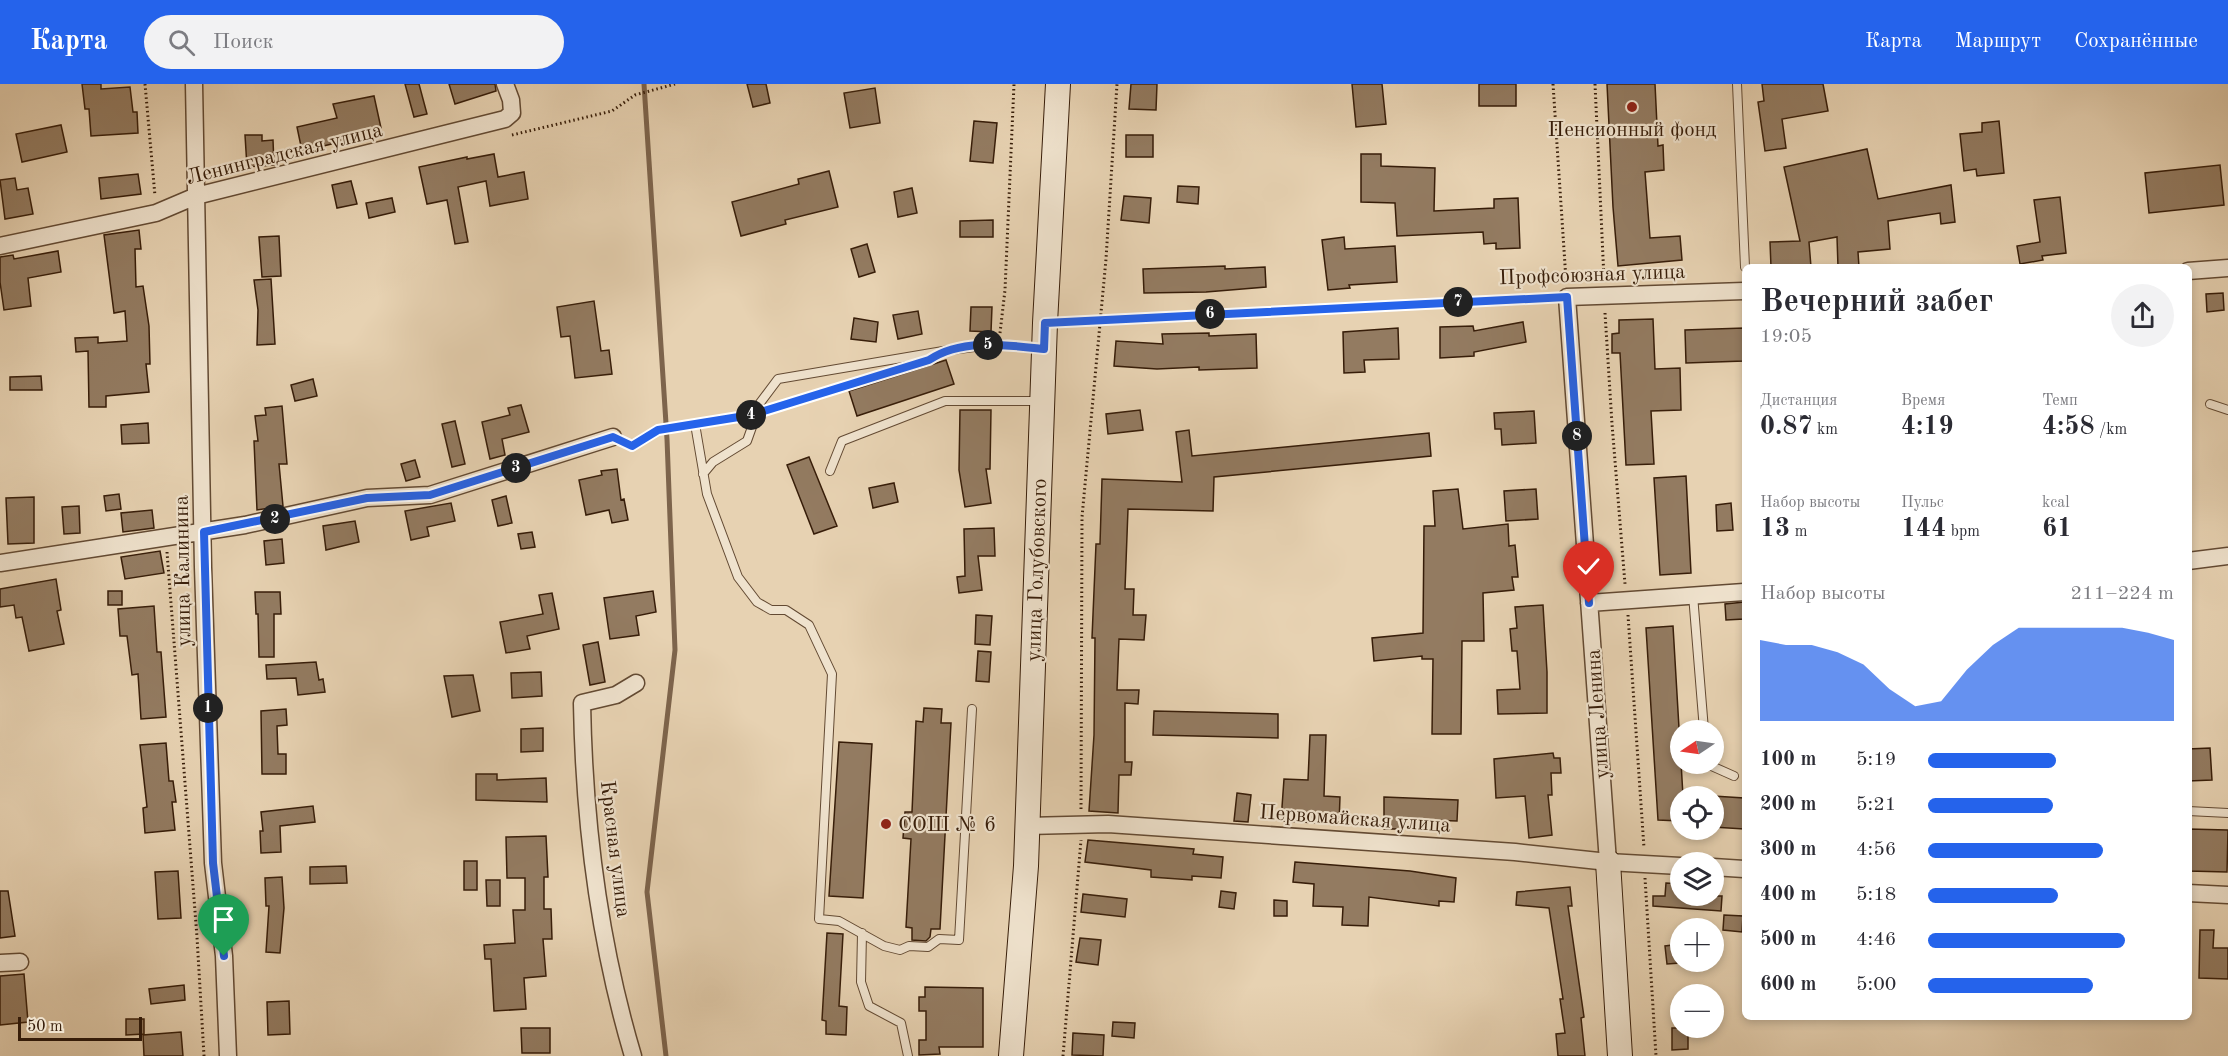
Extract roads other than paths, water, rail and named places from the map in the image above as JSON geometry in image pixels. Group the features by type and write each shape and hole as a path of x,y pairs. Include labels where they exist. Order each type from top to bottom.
{"street":[{"name":"улица Калинина","path":"194,84 213,863 224,956 228,1056"},
{"name":"Ленинградская улица","path":"0,246 156,213 196,196 505,119 512,112 512,106 505,84"},
{"name":"улица Голубовского","path":"1011,1056 1027,826 1045,323 1058,84"},
{"path":"2192,271 2228,268"},
{"name":"Профсоюзная улица","path":"1567,297 1742,291"},
{"name":"улица Ленина","path":"1567,297 1620,1056"},
{"path":"0,563 204,532 367,498 430,495 613,437"},
{"path":"2192,560 2228,556"},
{"path":"1589,603 1742,592"},
{"name":"Красная улица","path":"633,1056 621,1015 596,887 583,767 582,703 616,695 636,683"},
{"name":"Первомайская улица","path":"1027,826 1081,824 1515,852 1608,862 1670,865"},
{"path":"1724,868 1742,869"},
{"path":"2192,893 2228,895"},
{"path":"0,963 20,962"}],"lane":[{"path":"1737,84 1745,264"},
{"path":"703,474 713,462 747,441 752,427 751,415 778,379 998,344 1044,349"},
{"path":"830,471 842,441 945,401 1042,401"},
{"path":"2210,404 2228,410"},
{"path":"695,424 707,494 738,577 757,602 771,610 786,610 809,625 832,674 819,919 839,921 885,946 900,950 909,946 928,947 939,939 958,940 972,709"},
{"path":"1693,595 1703,720"},
{"path":"1724,772 1734,776"},
{"path":"2192,811 2228,813"},
{"path":"862,933 861,982 869,1006 901,1023 908,1056"}],"waterway":[{"path":"644,84 667,439 675,650 647,892 666,1056"}],"place":[{"name":"Пенсионный фонд","path":"1632,107"},
{"name":"СОШ № 6","path":"886,824"}]}
